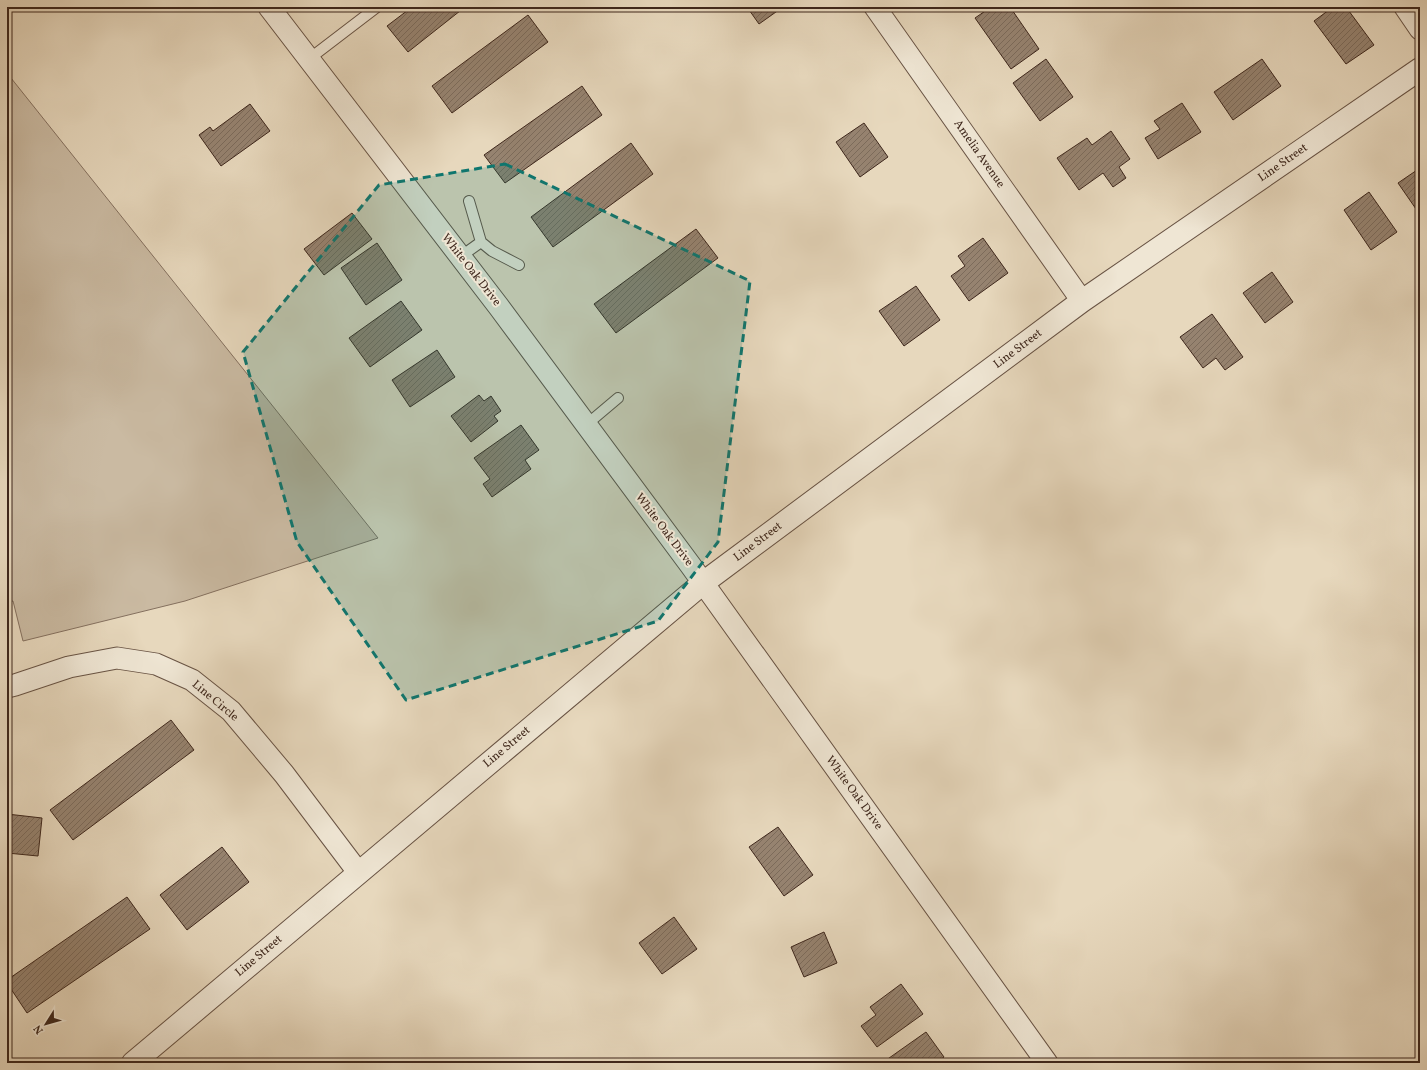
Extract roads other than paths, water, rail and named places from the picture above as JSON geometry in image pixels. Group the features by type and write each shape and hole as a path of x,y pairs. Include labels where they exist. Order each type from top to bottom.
{"street":[{"name":"White Oak Drive","path":"269,7 586,424 703,583 1047,1063"},
{"name":"Amelia Avenue","path":"876,7 1082,302"},
{"path":"1405,7 1420,29"},
{"name":"Line Street","path":"133,1063 703,583 1082,302 1420,68"},
{"name":"Line Circle","path":"7,687 69,667 118,658 156,664 192,680 231,712 284,774 358,872"}],"lane":[{"path":"309,59 377,7"},
{"path":"469,201 481,242 492,251 519,265"},
{"path":"460,257 481,242"},
{"path":"586,424 618,398"}]}
